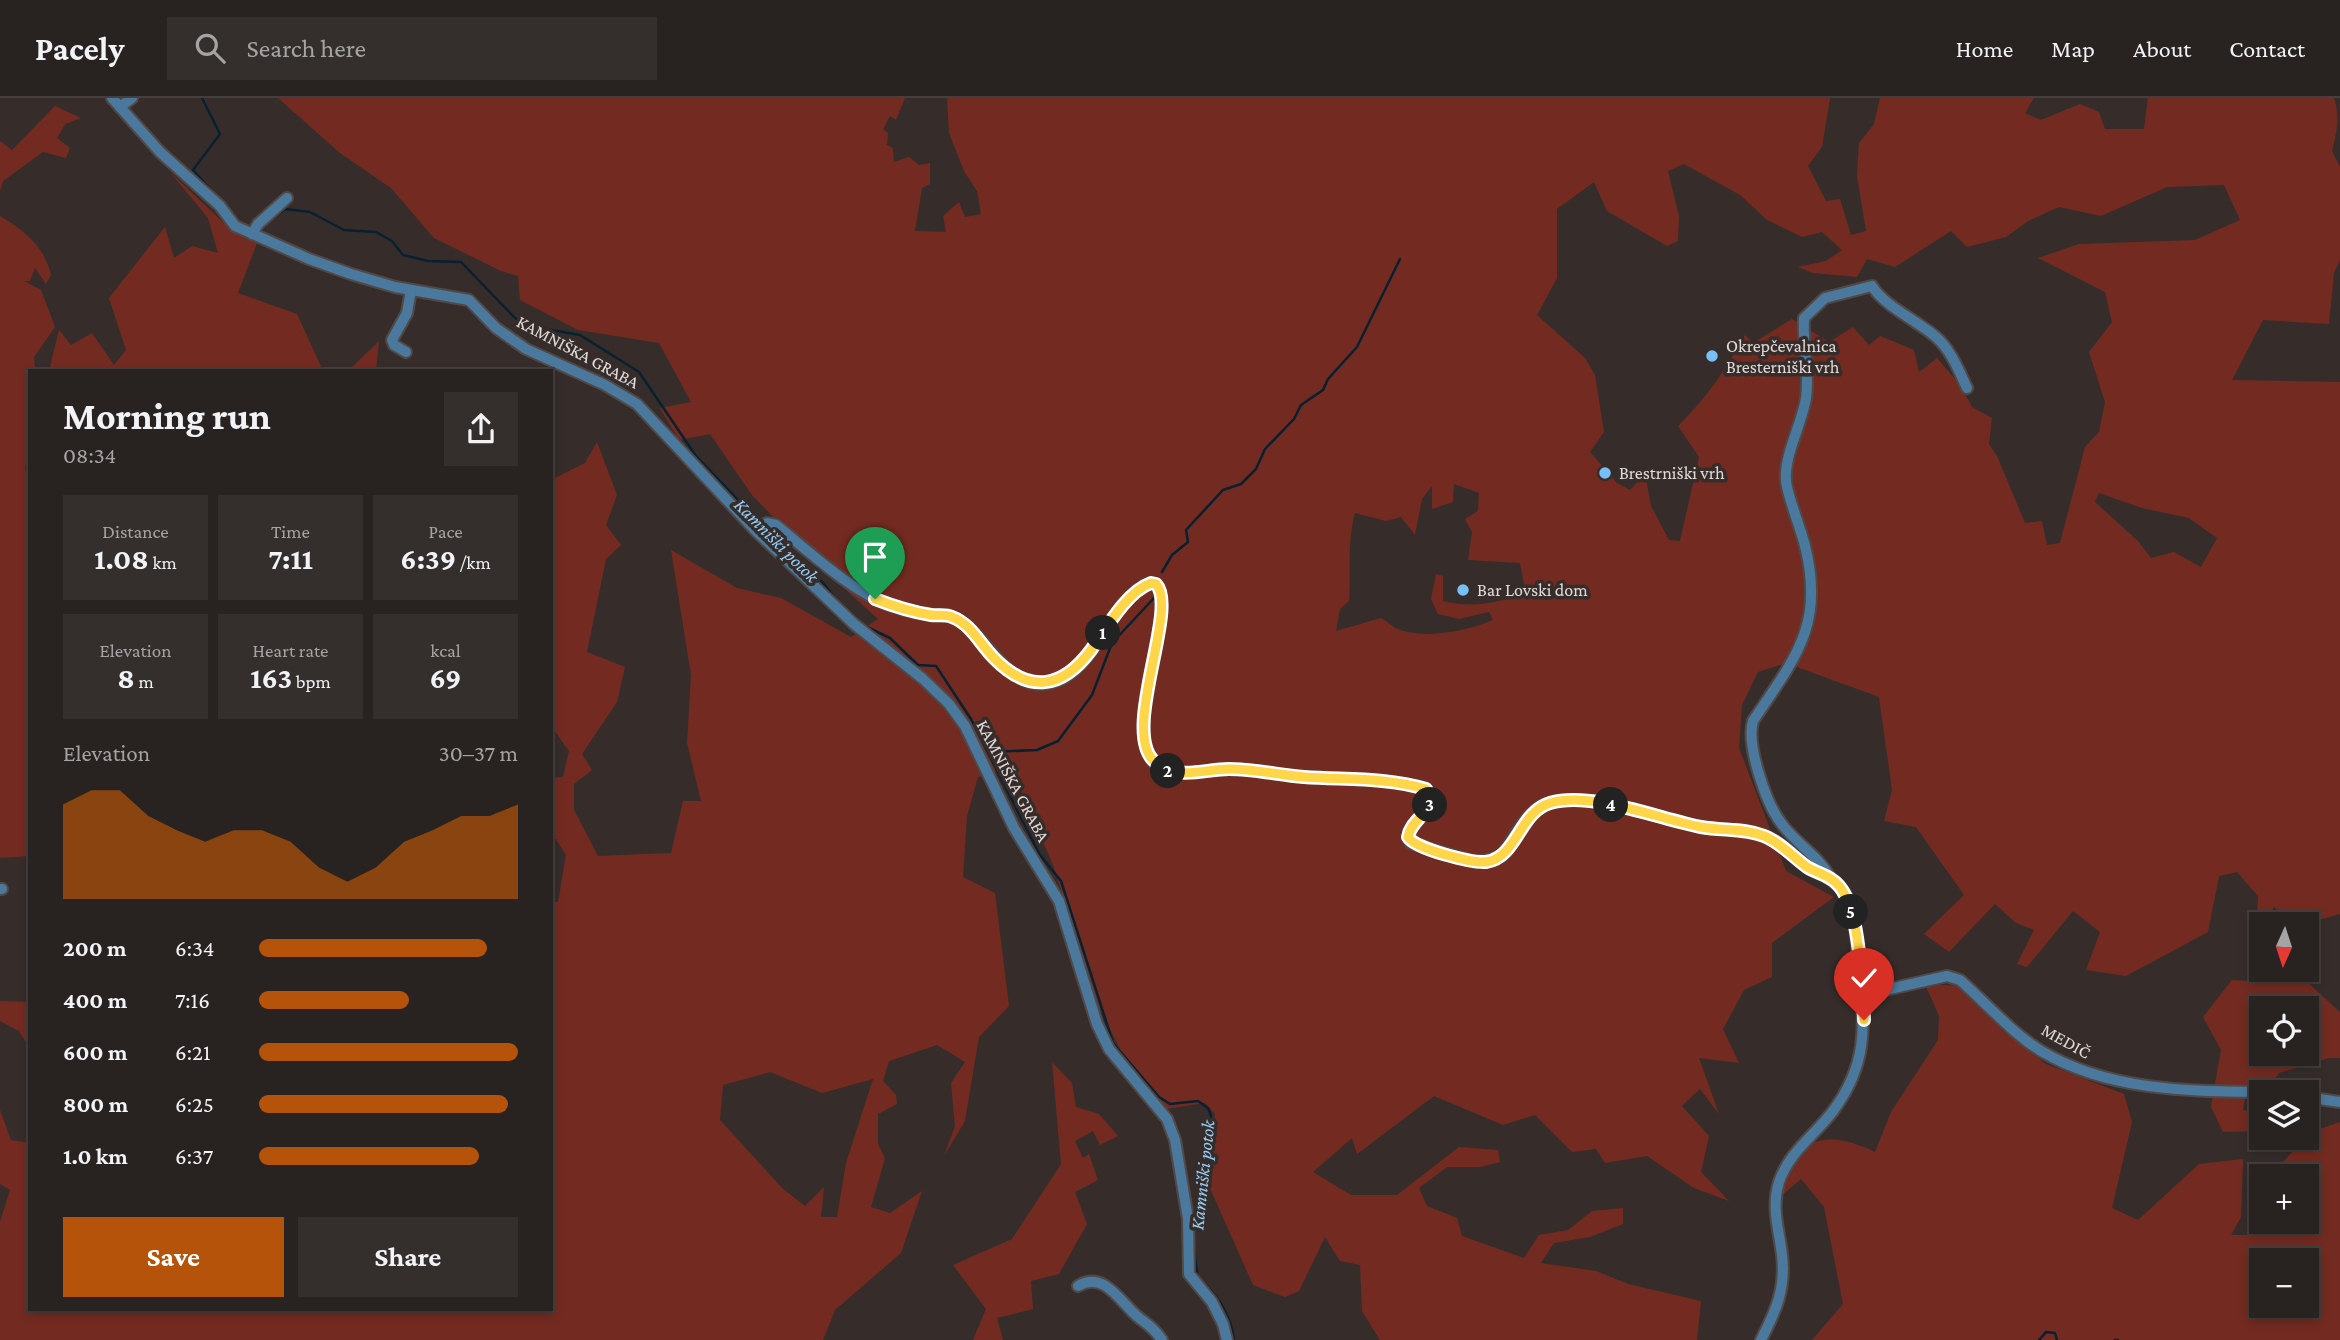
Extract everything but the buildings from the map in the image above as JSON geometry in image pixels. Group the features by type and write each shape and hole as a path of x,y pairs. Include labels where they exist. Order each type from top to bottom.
{"street":[{"path":"116,102 132,98"},
{"name":"KAMNIŠKA GRABA","path":"116,102 160,152 220,206 235,226 255,229 309,259 411,290 469,300 496,328 526,349 605,385 637,404 854,624 923,679 965,726 1014,828 1059,901 1097,1024 1109,1049 1167,1119 1175,1140 1188,1219 1189,1274 1212,1302 1223,1324 1227,1340"},
{"path":"255,229 287,198"},
{"path":"1761,1340 1780,1303 1782,1287 1782,1253 1774,1203 1780,1180 1793,1154 1835,1109 1856,1072 1863,1046 1863,995 1849,903 1824,865 1780,822 1751,750 1750,732 1753,721 1796,654 1808,629 1811,608 1809,560 1786,484 1785,469 1801,424 1807,393 1802,343 1804,318 1825,298 1872,286 1878,296 1939,339 1968,388"},
{"path":"406,352 394,345 393,340 407,313 411,290"},
{"path":"760,527 776,525 875,599 932,615 950,616 965,624 995,660 1027,681 1050,682 1066,676 1081,663 1137,590 1151,583 1156,584 1162,593 1163,606 1149,676 1144,739 1151,759 1163,769 1179,773 1234,769 1303,777 1370,778 1416,786 1426,789 1431,800 1428,809 1409,831 1411,843 1475,862 1501,857 1534,811 1549,803 1568,801 1632,809 1700,827 1747,831 1768,837 1808,867 1831,879"},
{"name":"MEDIČ","path":"1863,995 1947,976 1961,980 2040,1050 2087,1073 2140,1087 2249,1091"},
{"path":"2319,1099 2340,1102"},
{"path":"1078,1286 1084,1282 1104,1284 1137,1316 1154,1328 1162,1340"}],"shaded area":[{"path":"278,98 905,98 896,120 890,116 883,129 888,133 887,145 893,148 894,162 909,157 919,165 930,163 930,184 922,188 915,231 946,232 943,216 959,202 965,217 981,214 977,191 964,171 949,133 947,98 1830,98 1822,147 1808,166 1826,201 1840,199 1851,235 1866,231 1857,176 1859,143 1874,124 1880,98 2034,98 2025,113 2041,120 2080,104 2099,112 2105,129 2144,129 2148,98 2334,98 2337,124 2332,151 2340,167 2340,260 2334,273 2329,324 2263,320 2232,380 2340,382 2340,914 2319,920 2319,912 2279,912 2274,907 2271,912 2257,912 2258,896 2237,872 2219,876 2208,932 2126,976 2086,970 2100,932 2073,911 2027,967 2017,964 2034,930 2016,923 1995,904 1949,952 1924,934 1964,895 1916,827 1884,821 1892,790 1879,697 1786,663 1758,672 1742,705 1739,748 1786,871 1834,897 1772,943 1772,977 1744,990 1723,1029 1739,1063 1699,1058 1719,1114 1700,1089 1682,1106 1709,1136 1701,1172 1729,1201 1694,1188 1647,1156 1605,1163 1596,1149 1572,1152 1535,1115 1503,1125 1434,1096 1357,1154 1352,1138 1313,1172 1351,1195 1397,1195 1459,1147 1498,1150 1500,1162 1480,1167 1447,1167 1419,1188 1427,1206 1457,1218 1462,1236 1524,1258 1539,1235 1568,1230 1592,1211 1623,1208 1623,1224 1590,1237 1554,1243 1541,1263 1596,1271 1628,1284 1701,1301 1697,1340 1380,1340 1362,1311 1360,1265 1340,1261 1325,1237 1299,1291 1285,1297 1253,1285 1205,1177 1215,1114 1205,1103 1165,1109 1121,1051 1098,1005 1053,865 1011,768 978,777 967,816 963,877 995,893 1009,1006 979,1037 965,1121 944,1156 955,1126 951,1083 965,1062 937,1045 889,1061 883,1081 896,1095 897,1104 878,1114 878,1144 885,1158 871,1207 890,1213 922,1191 901,1253 835,1310 823,1340 0,1340 0,1222 10,1190 0,1184 0,1110 11,1140 28,1143 28,1311 553,1311 553,902 558,902 566,855 553,835 553,778 563,777 569,751 553,729 553,479 585,463 597,442 617,495 606,525 621,545 606,559 587,652 625,667 617,702 582,754 592,770 574,784 574,810 598,856 671,853 683,801 701,801 687,743 691,675 671,550 737,588 781,598 851,637 878,619 824,570 752,495 710,434 679,440 660,408 691,402 659,343 578,330 520,300 518,276 501,271 434,238 391,188 340,153","holes":["1684,164 1740,195 1767,220 1802,237 1822,232 1842,250 1826,261 1798,267 1813,273 1857,277 1867,259 1895,267 1951,231 1967,247 2006,237 2028,221 2059,207 2101,216 2167,187 2224,185 2240,220 2195,240 2079,244 2038,258 2105,292 2112,322 2089,352 2105,402 2099,432 2085,447 2060,543 2047,545 2042,521 2025,523 1997,456 1989,444 1992,418 1972,407 1961,386 1937,358 1919,372 1914,350 1880,336 1869,345 1853,327 1829,342 1792,319 1753,343 1745,335 1715,383 1678,426 1699,457 1680,541 1669,540 1651,506 1645,474 1630,490 1617,483 1590,452 1604,432 1595,375 1585,358 1537,315 1557,278 1557,209 1594,182 1607,211 1667,246 1678,241 1679,216 1668,171","1454,484 1479,493 1478,511 1465,519 1472,532 1468,560 1520,563 1526,594 1475,604 1443,601 1443,576 1436,574 1431,599 1438,614 1459,619 1489,612 1493,620 1435,634 1411,633 1397,629 1381,618 1336,631 1340,609 1349,601 1350,546 1355,513 1386,521 1401,517 1415,535 1422,499 1432,486 1432,509 1453,502","2099,493 2142,508 2189,518 2217,538 2201,567 2174,552 2151,558 2138,541 2095,502","770,1072 822,1093 873,1079 846,1163 837,1217 821,1217 824,1187 805,1206 782,1188 720,1120 723,1085"]},
{"path":"55,106 81,118 65,124 57,138 70,148 66,158 43,152 3,181 0,191 0,141 12,150"},
{"path":"170,172 227,226 257,243 238,293 297,314 322,369 49,369 59,330 71,345 92,333 114,365 126,350 109,298 165,227 174,258 192,246 218,253 208,218"},
{"path":"0,216 18,227 44,256 51,275 46,284 35,268 30,281 24,281 41,290 55,327 34,357 35,369 28,369 28,450 25,470 28,471 28,856 0,858"},
{"path":"379,341 376,369 350,369"},
{"path":"2232,980 2307,982 2340,1012 2340,1058 2319,1061 2319,996 2249,996 2249,1066 2302,1066 2279,1073 2274,1080 2249,1080 2243,1110 2249,1111 2249,1131 2223,1132 2211,1107 2221,1050 2203,1017"},
{"path":"1925,984 1960,986 2004,1031 2046,1064 2124,1094 2132,1122 2112,1208 2138,1220 2199,1164 2243,1159 2241,1217 2231,1235 2319,1234 2319,1164 2283,1162 2294,1150 2319,1150 2319,1129 2340,1122 2340,1340 1812,1340 1843,1304 1824,1207 1801,1179 1782,1195 1791,1166 1803,1149 1823,1140 1844,1141 1875,1152 1891,1112 1938,1040 1939,1016"},
{"path":"0,1001 28,1002 28,1046 19,1031 0,1021"},
{"path":"1052,1062 1072,1083 1076,1107 1099,1114 1118,1136 1100,1145 1093,1131 1075,1141 1083,1158 1089,1154 1098,1180 1075,1192 1087,1224 1059,1274 1031,1281 1033,1309 997,1318 1003,1340 973,1340 986,1309 953,1265 1012,1239 1061,1164"}],"waterway":[{"name":"Kamniški potok","path":"202,98 220,134 193,170 217,197"},
{"name":"Kamniški potok","path":"266,223 285,209 310,212 344,230 376,232 392,241 403,255 428,261 461,262 515,318 540,328 580,335 639,372 696,456 759,522"},
{"name":"Kamniški potok","path":"235,218 243,225 254,227"},
{"path":"1162,572 1172,555 1188,542 1186,530 1223,490 1241,484 1256,469 1265,449 1294,419 1301,405 1323,390 1328,379 1357,347 1400,259"},
{"name":"Kamniški potok","path":"764,527 824,584 837,601"},
{"path":"989,752 1037,750 1058,741 1092,695 1112,643 1154,598"},
{"name":"Kamniški potok","path":"842,606 865,626 890,638 918,665 936,666 971,719 1040,855 1061,881 1113,1043 1159,1097 1170,1104 1198,1101 1208,1108 1211,1116 1203,1143 1193,1231"},
{"name":"Kamniški potok","path":"1194,1251 1198,1278 1212,1291 1222,1306 1230,1322 1234,1340"},
{"path":"2039,1340 2046,1332 2055,1333 2057,1340"}],"place":[{"name":"Okrepčevalnica Bresterniški vrh","path":"1712,356"},
{"name":"Brestrniški vrh","path":"1605,473"},
{"name":"Bar Lovski dom","path":"1463,590"}],"route":[{"path":"875,599 932,615 950,616 965,624 995,660 1027,681 1050,682 1066,676 1081,663 1137,590 1151,583 1156,584 1162,593 1163,606 1149,676 1144,734 1144,744 1151,759 1163,769 1179,773 1234,769 1303,777 1370,778 1426,789 1431,800 1428,809 1414,823 1408,837 1411,843 1418,847 1475,862 1489,862 1501,857 1534,811 1549,803 1568,801 1610,805 1700,827 1747,831 1768,837 1808,867 1831,879 1846,896 1857,945 1864,1020"}]}
